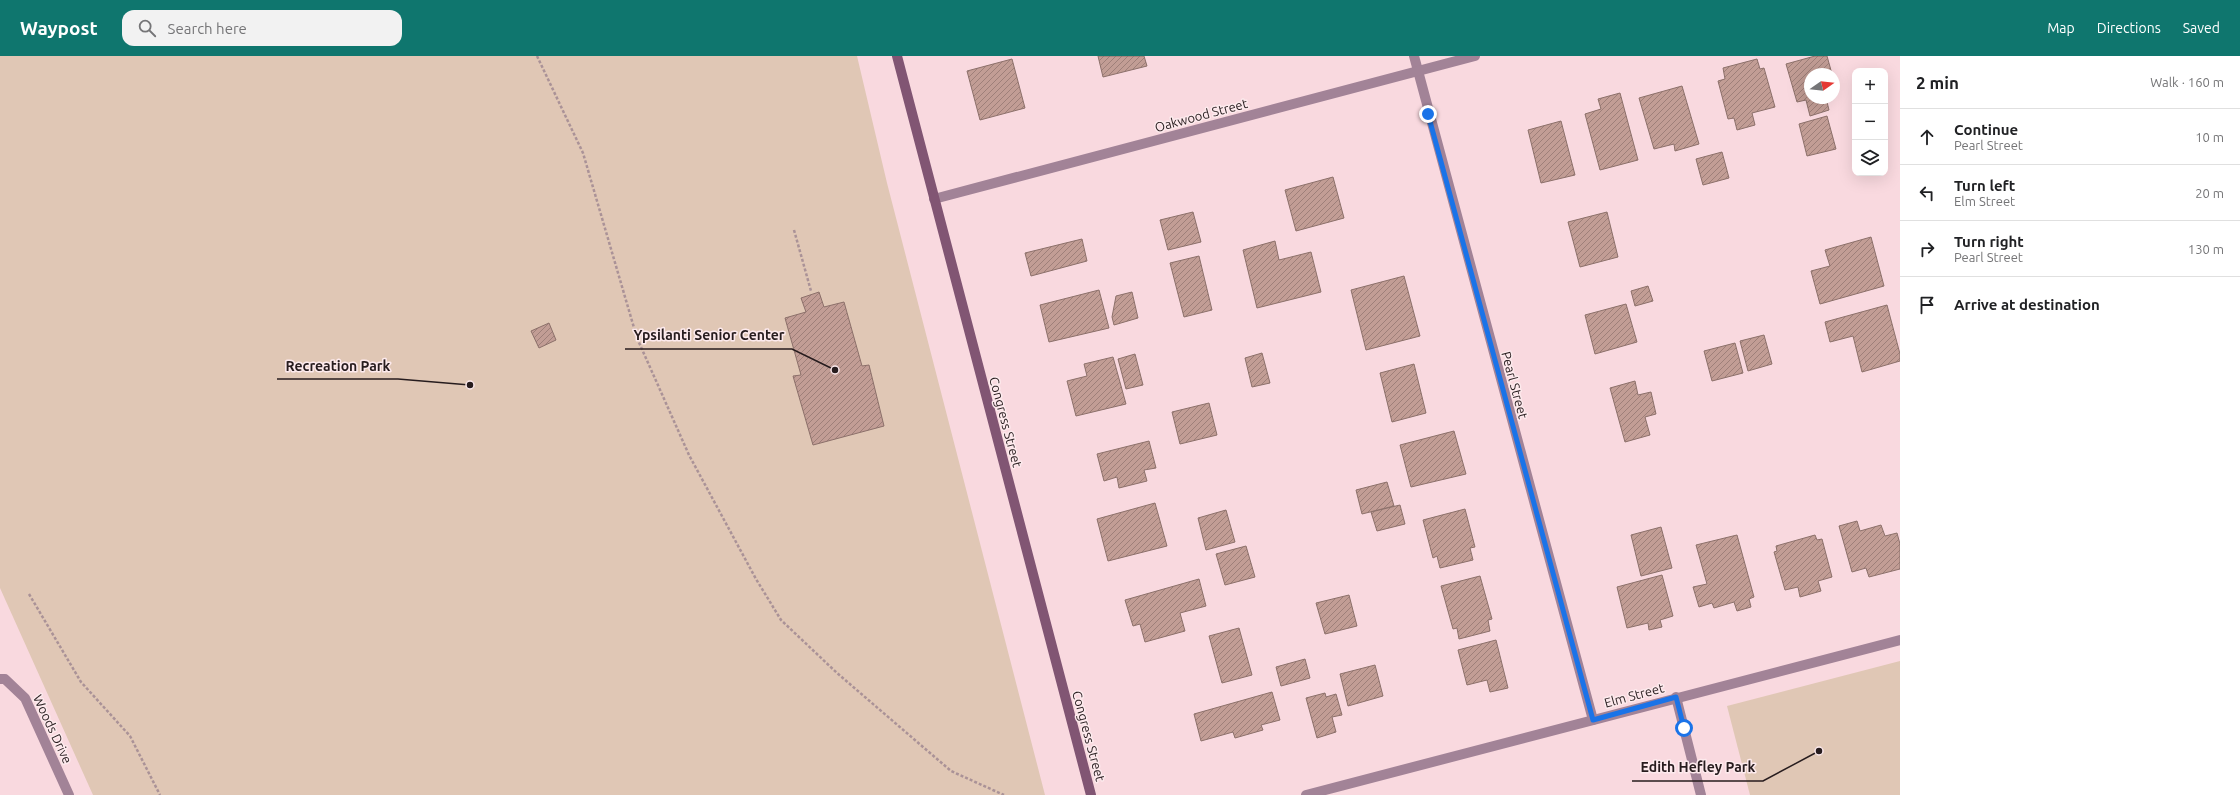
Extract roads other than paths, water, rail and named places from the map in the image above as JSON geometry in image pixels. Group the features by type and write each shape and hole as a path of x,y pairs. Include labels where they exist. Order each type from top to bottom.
{"street":[{"name":"Congress Street","path":"897,56 1091,795"},
{"name":"Pearl Street","path":"1414,56 1593,720"},
{"name":"Oakwood Street","path":"934,199 1475,56"},
{"name":"Elm Street","path":"1306,795 1676,697 1900,640"},
{"name":"Woods Drive","path":"2,679 25,698 69,795"},
{"path":"1676,697 1701,795"}],"place":[{"name":"Ypsilanti Senior Center","path":"835,370"},
{"name":"Recreation Park","path":"470,385"},
{"name":"Edith Hefley Park","path":"1819,751"}]}
